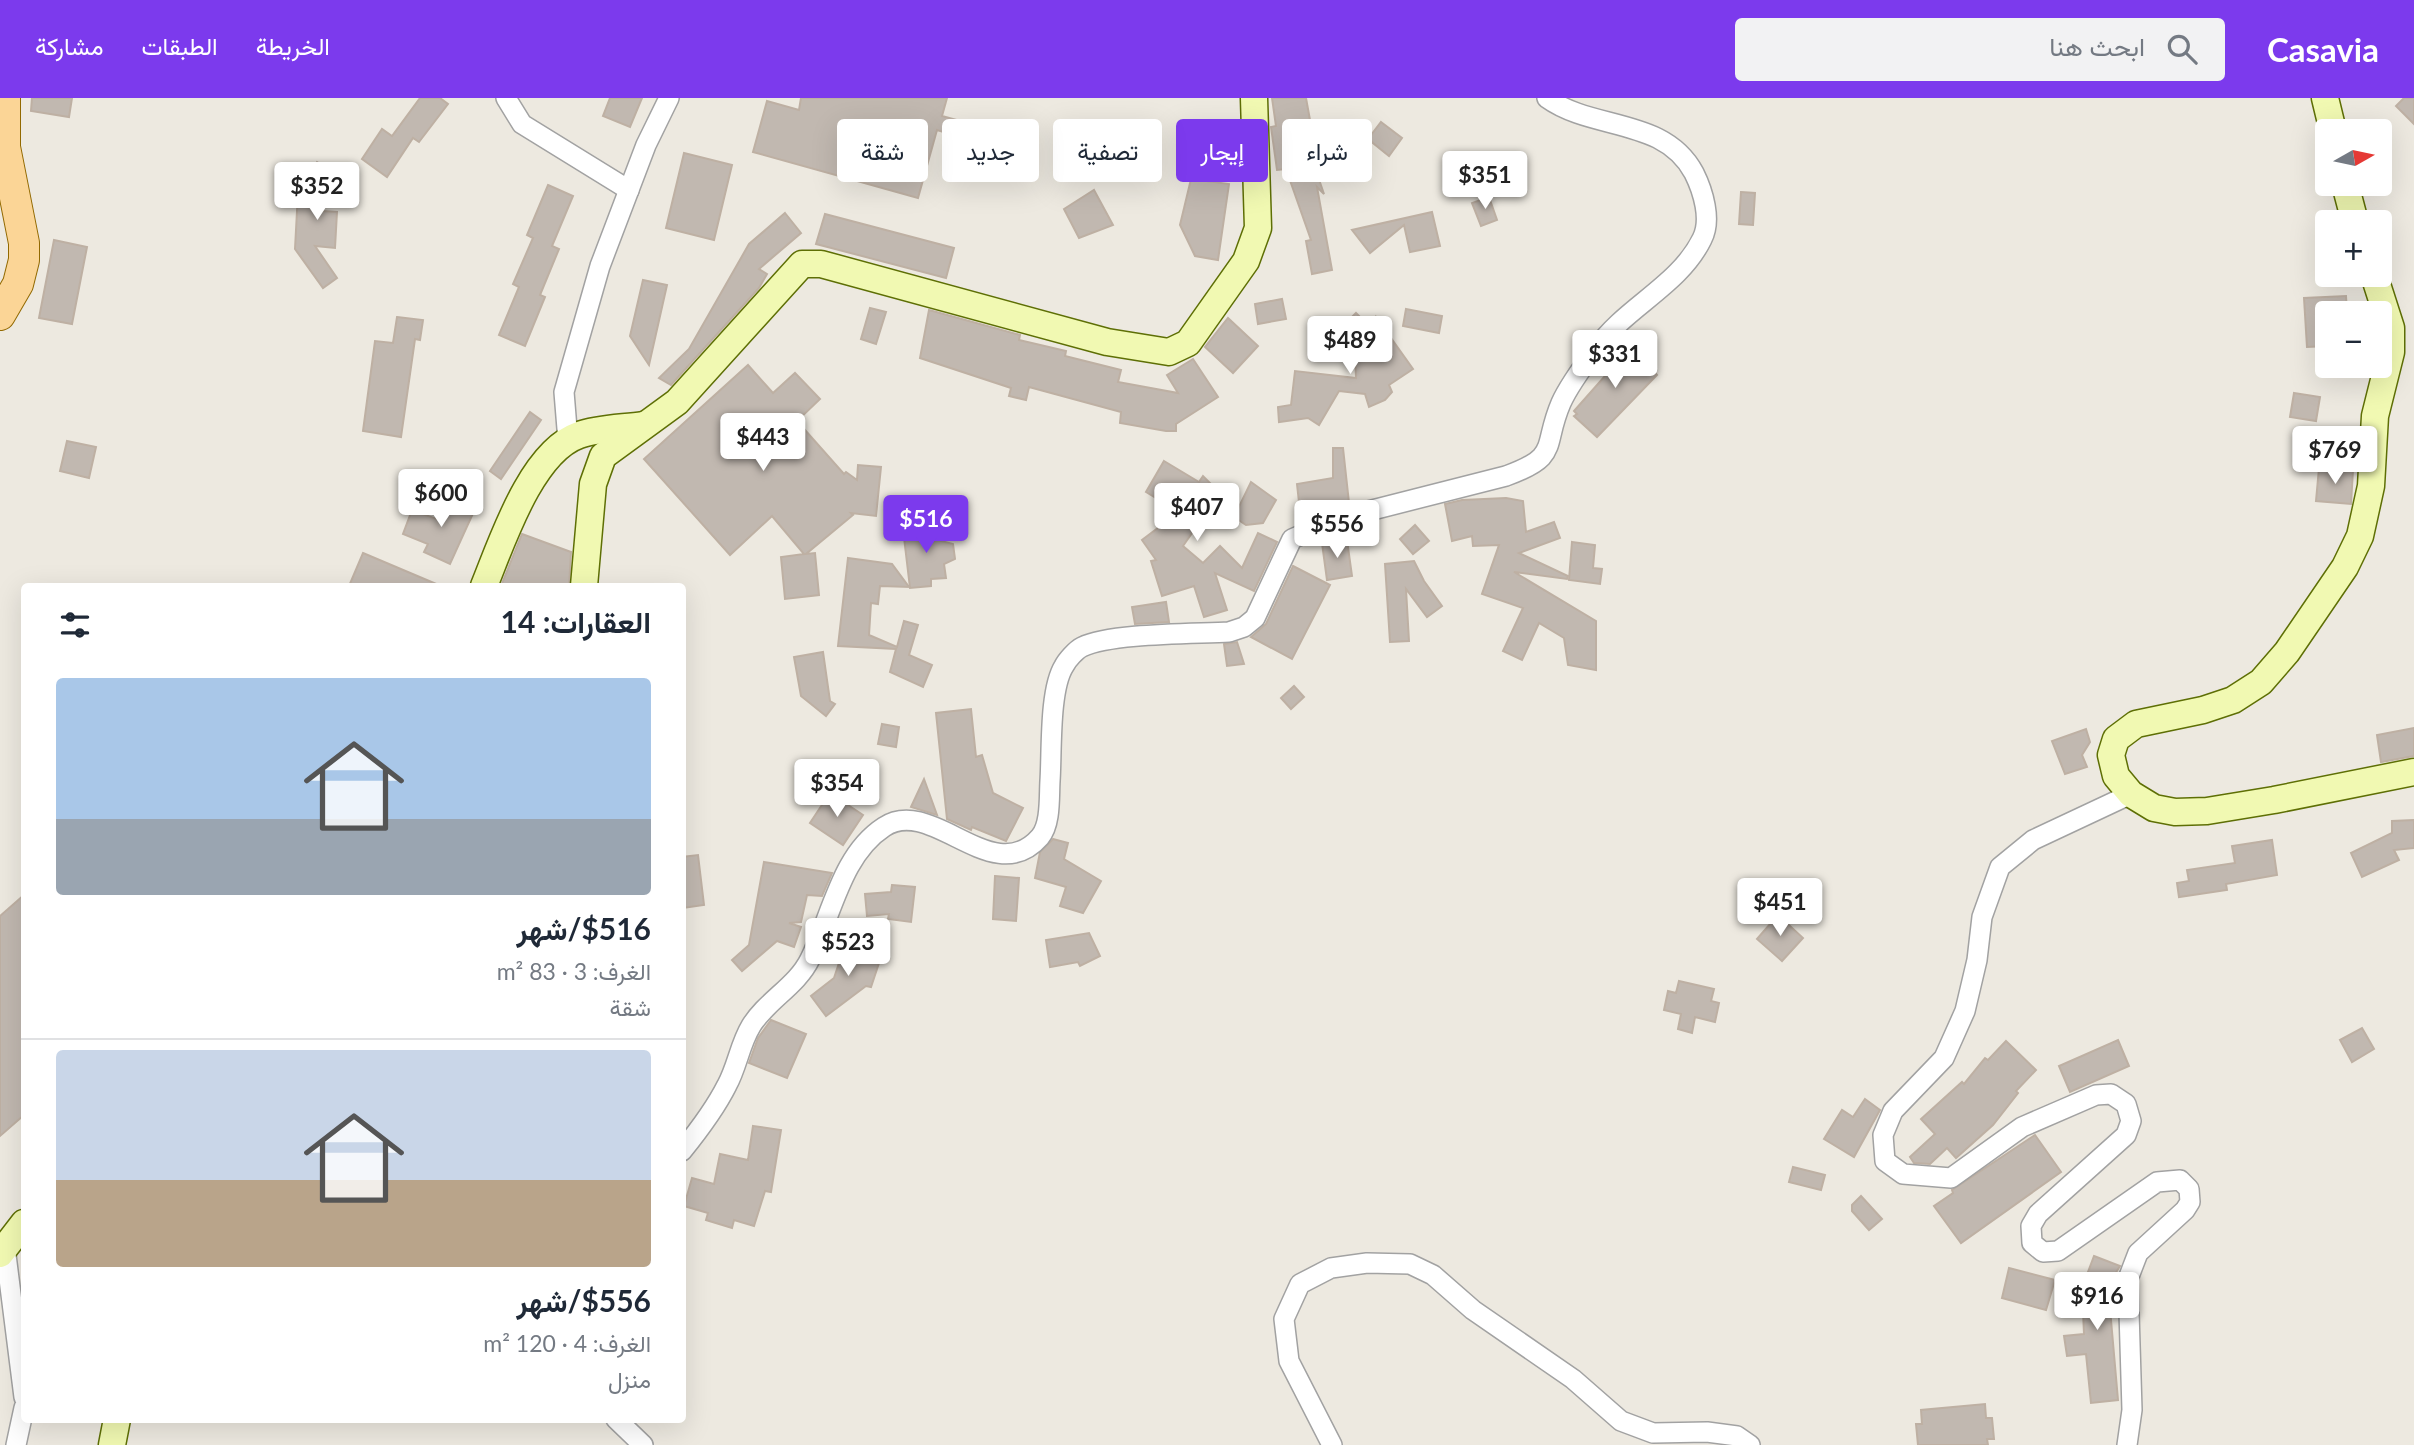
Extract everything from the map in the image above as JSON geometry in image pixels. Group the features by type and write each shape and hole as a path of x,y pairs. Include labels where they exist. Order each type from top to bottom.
{"main road":[{"path":"0,315 18,284 24,260 24,243 5,148 5,98"}],"street":[{"path":"506,98 522,124 629,190"},
{"path":"568,441 564,392 600,266 669,98"},
{"path":"584,583 593,484 603,456 677,402 802,264 821,264 1107,342 1169,352 1188,343 1246,261 1258,228 1254,98"},
{"path":"686,1146 705,1123 728,1084 751,1025 788,989 809,961 853,858 869,837 892,822 915,818 980,849 1002,854 1024,848 1041,836 1048,816 1056,692 1063,667 1080,648 1105,640 1229,632 1244,627 1255,618 1293,539 1337,519 1506,476 1530,467 1549,451 1561,402 1597,347 1684,266 1703,237 1706,202 1693,171 1671,146 1644,130 1564,110 1548,98"},
{"path":"2325,98 2330,119"},
{"path":"2378,287 2391,328 2392,352 2375,416 2371,486 2360,536 2325,600 2261,682 2232,700 2203,710 2136,724 2116,739 2111,755 2114,769 2131,794 2154,808 2175,813 2207,811 2414,772"},
{"path":"485,583 520,498 558,446 580,435 648,424"},
{"path":"2127,1445 2132,1410 2128,1279 2138,1253 2185,1210 2190,1202 2189,1189 2180,1180 2157,1182 2058,1251 2043,1252 2032,1243 2031,1226 2038,1214 2126,1135 2131,1121 2126,1104 2111,1094 2096,1095 2022,1127 1951,1178 1903,1174 1885,1161 1883,1135 1893,1111 1944,1058 1965,1011 1977,960 1982,917 2000,867 2033,840 2131,794"},
{"path":"21,1227 2,1251 21,1377"},
{"path":"1332,1445 1289,1361 1284,1319 1300,1284 1331,1268 1367,1262 1410,1264 1433,1275 1473,1310 1573,1379 1621,1421 1653,1433 1707,1432 1737,1436 1750,1445"},
{"path":"16,1445 21,1422"},
{"path":"112,1445 116,1423"},
{"path":"620,1423 643,1445"}],"building":[{"path":"32,98 72,98 69,117 31,111"},
{"path":"420,98 440,98 448,104 419,142 413,138 387,177 362,159 382,129 392,136"},
{"path":"610,98 642,98 630,127 603,116"},
{"path":"801,98 947,98 942,116 953,119 942,119 942,132 937,130 928,162 928,119 837,119 837,175 753,152 767,101 799,110"},
{"path":"1272,98 1306,98 1310,119 1282,119 1282,169 1277,170 1271,127 1276,126"},
{"path":"2404,98 2414,98 2414,124 2396,106"},
{"path":"1381,122 1402,138 1389,156 1372,142 1372,134"},
{"path":"684,153 732,165 714,240 666,228"},
{"path":"317,162 343,178 322,211 337,212 335,248 315,246 337,278 323,288 295,249 298,192"},
{"path":"861,182 922,182 918,198"},
{"path":"1190,182 1229,184 1218,260 1195,256 1180,225"},
{"path":"1291,182 1320,182 1324,194 1317,187 1332,270 1312,274 1306,241 1311,240"},
{"path":"548,185 573,196 552,246 559,249 540,295 545,297 525,346 499,335 519,287 513,284 533,238 527,235"},
{"path":"1094,190 1113,225 1079,238 1064,209"},
{"path":"1741,192 1755,193 1753,225 1739,224"},
{"path":"1489,197 1497,220 1481,226 1472,203"},
{"path":"1432,212 1440,246 1410,252 1404,225 1370,253 1352,230"},
{"path":"785,213 801,233 759,269 767,274 759,288 671,385 659,378 689,349 749,244"},
{"path":"825,214 954,248 946,278 816,244"},
{"path":"54,240 87,247 72,324 39,318"},
{"path":"643,280 667,285 649,365 630,336"},
{"path":"2346,296 2346,301 2315,301 2315,347 2307,347 2304,298"},
{"path":"1282,299 1286,319 1258,324 1255,304"},
{"path":"870,308 886,312 876,344 861,339"},
{"path":"1406,309 1442,316 1439,333 1403,326"},
{"path":"929,310 1020,335 1019,340 1066,351 1065,356 1121,370 1118,382 1178,393 1167,375 1193,359 1218,397 1176,424 1176,431 1166,431 1120,423 1121,412 1029,387 1026,400 1009,396 1011,388 920,358"},
{"path":"1356,313 1372,329 1376,317 1413,369 1389,385 1392,392 1385,400 1369,407 1365,394 1339,391 1319,425 1308,418 1279,422 1278,407 1291,405 1295,371 1356,378 1355,352 1372,350 1346,323"},
{"path":"397,317 423,320 420,340 415,339 401,437 363,431 375,341 393,343"},
{"path":"1228,318 1258,346 1233,373 1205,347"},
{"path":"1626,341 1657,375 1597,437 1574,416 1577,414 1574,411 1613,367 1607,360"},
{"path":"748,365 773,393 795,373 820,399 797,421 844,474 846,472 857,480 858,465 881,467 876,516 851,513 853,515 806,554 815,553 819,595 785,599 781,557 804,554 772,516 730,555 644,459"},
{"path":"2294,393 2320,397 2316,421 2290,417"},
{"path":"530,412 541,420 501,479 490,471"},
{"path":"67,441 96,447 89,478 60,471"},
{"path":"1333,448 1343,448 1349,503 1327,506 1327,510 1301,520 1297,484 1333,478"},
{"path":"1164,461 1199,482 1203,476 1220,493 1183,546 1203,563 1220,546 1242,568 1258,533 1277,542 1254,591 1215,573 1227,610 1204,617 1194,586 1162,596 1151,561 1156,560 1142,540 1179,512 1146,492"},
{"path":"2319,468 2353,470 2351,504 2316,501"},
{"path":"1251,482 1276,500 1263,523 1246,525 1234,517"},
{"path":"449,497 475,509 450,564 424,552 428,544 403,534 412,510 439,520"},
{"path":"1506,498 1523,501 1526,532 1554,522 1560,538 1519,553 1568,576 1567,579 1514,572 1596,621 1596,670 1568,665 1564,638 1539,623 1522,660 1503,651 1523,608 1482,594 1499,545 1473,546 1472,536 1452,541 1445,504 1462,500"},
{"path":"939,525 941,541 953,544 955,559 944,564 946,578 931,579 931,586 910,588 903,529"},
{"path":"1415,525 1429,541 1413,554 1400,539"},
{"path":"522,534 571,552 569,583 502,583"},
{"path":"1347,540 1352,576 1327,580 1322,543"},
{"path":"1572,542 1595,545 1593,568 1602,569 1600,584 1569,580"},
{"path":"363,553 434,583 350,583"},
{"path":"848,558 892,564 909,587 880,586 878,604 871,603 869,635 897,647 904,621 918,625 909,655 932,665 923,687 890,672 896,649 838,646"},
{"path":"1414,561 1442,606 1427,617 1406,589 1409,641 1390,642 1385,564"},
{"path":"1293,566 1330,585 1292,659 1251,637 1266,624"},
{"path":"1166,602 1169,622 1135,624 1132,607"},
{"path":"1237,642 1244,664 1227,666 1224,644"},
{"path":"823,652 830,701 835,704 826,716 801,696 794,657"},
{"path":"1294,686 1304,697 1291,709 1281,698"},
{"path":"971,709 976,757 982,755 993,793 1023,808 1006,841 947,819 936,713"},
{"path":"882,724 899,727 896,747 878,744"},
{"path":"2414,728 2414,756 2381,762 2377,735"},
{"path":"2086,729 2090,742 2082,755 2087,767 2065,774 2052,741"},
{"path":"924,779 937,815 911,807"},
{"path":"830,793 863,815 843,845 810,823"},
{"path":"2414,820 2414,848 2394,850 2399,860 2362,877 2351,853 2392,833 2392,821"},
{"path":"1053,839 1068,843 1064,859 1101,881 1083,913 1060,906 1066,887 1035,878 1040,852"},
{"path":"2272,840 2277,875 2226,884 2227,890 2179,897 2177,883 2189,881 2187,870 2235,863 2232,846"},
{"path":"698,855 704,905 686,907 686,856"},
{"path":"764,862 832,873 822,896 807,895 801,922 789,923 801,927 794,947 777,941 742,971 732,960 749,945"},
{"path":"995,876 1019,878 1016,921 993,919"},
{"path":"892,885 915,887 911,922 888,919 889,914 867,916 865,894 891,892"},
{"path":"21,898 21,1118 0,1136 0,916"},
{"path":"1778,915 1803,938 1782,961 1757,939"},
{"path":"1089,933 1100,956 1080,966 1078,962 1050,967 1046,940"},
{"path":"846,942 882,954 871,987 866,986 826,1016 811,996 834,978"},
{"path":"1679,981 1714,989 1711,1001 1719,1003 1715,1022 1695,1017 1692,1033 1678,1029 1681,1014 1664,1010 1668,991 1676,993"},
{"path":"771,1020 806,1034 787,1078 749,1063 758,1038"},
{"path":"2362,1028 2374,1049 2352,1062 2340,1040"},
{"path":"2118,1040 2129,1066 2070,1092 2059,1066"},
{"path":"2006,1041 2036,1070 2016,1091 2018,1093 1993,1125 1956,1158 1947,1148 1930,1164 1914,1163 1910,1157 1935,1134 1921,1119 1962,1082 1964,1084 1985,1058 1988,1060"},
{"path":"1865,1099 1880,1110 1854,1157 1824,1139 1842,1110 1853,1117"},
{"path":"753,1126 781,1130 771,1192 765,1191 754,1226 734,1220 732,1228 706,1220 708,1213 686,1207 692,1178 714,1184 720,1154 748,1160"},
{"path":"2035,1135 2061,1172 1961,1243 1934,1206 1953,1193 1952,1190"},
{"path":"1793,1167 1825,1175 1821,1190 1789,1182"},
{"path":"1861,1196 1882,1219 1869,1230 1852,1211 1852,1205"},
{"path":"2094,1256 2120,1266 2110,1282 2109,1297 2118,1400 2091,1403 2086,1354 2067,1356 2064,1336 2084,1334 2082,1288"},
{"path":"2009,1268 2055,1280 2046,1310 2002,1298"},
{"path":"1985,1404 1986,1418 1992,1418 1994,1439 1987,1439 1988,1445 1918,1445 1916,1424 1922,1424 1921,1410"}]}
